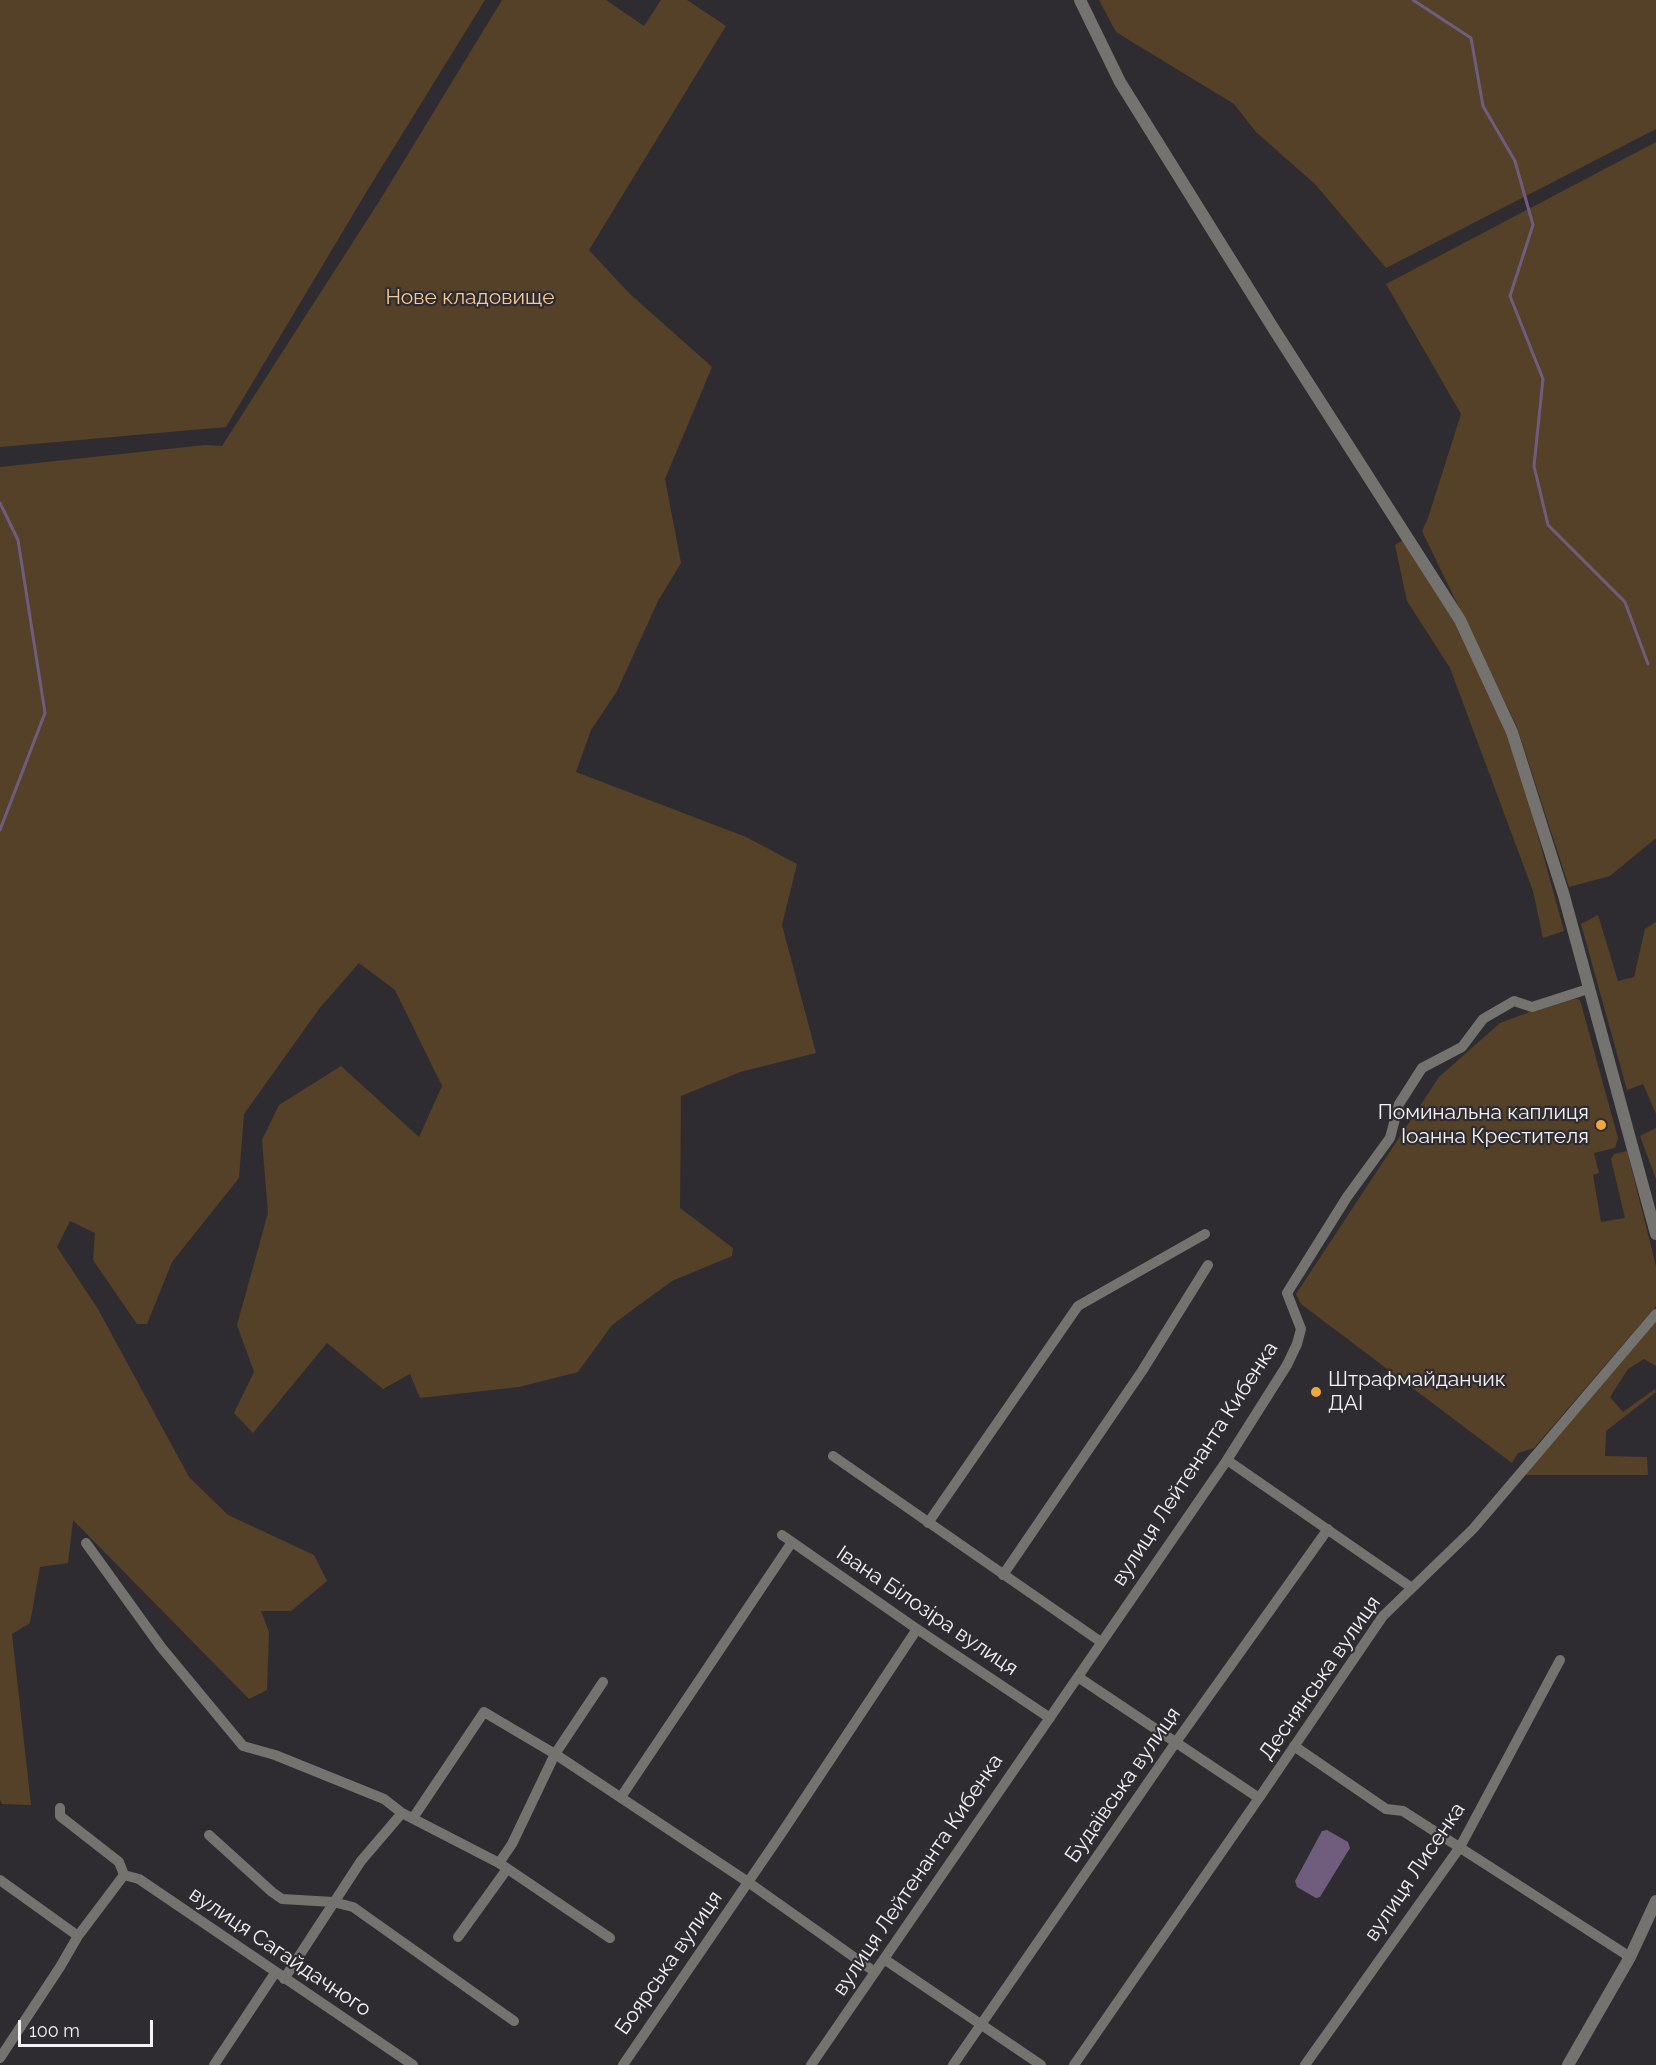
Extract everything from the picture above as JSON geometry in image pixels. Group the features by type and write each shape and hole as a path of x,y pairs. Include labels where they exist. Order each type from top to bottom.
{"street":[{"path":"1080,0 1120,82 1275,332 1460,620 1512,732 1563,896 1656,1234"},
{"name":"вулиця Лейтенанта Кибенка","path":"811,2065 1227,1460 1287,1365 1302,1329 1287,1293 1347,1197 1390,1137 1399,1104 1422,1068 1462,1047 1484,1019 1514,1001 1532,1007 1588,989"},
{"path":"928,1523 1078,1306 1205,1234"},
{"path":"1003,1575 1142,1371 1208,1265"},
{"name":"Деснянська вулиця","path":"1074,2065 1383,1616 1473,1529 1656,1314"},
{"path":"833,1456 1101,1642"},
{"path":"1227,1460 1412,1588"},
{"name":"Будаївська вулиця","path":"953,2065 1176,1742 1328,1529"},
{"name":"Івана Білозіра вулиця","path":"621,1797 787,1538 1050,1718"},
{"path":"86,1543 161,1647 243,1746 275,1755 384,1799 407,1815 503,1866 610,1938"},
{"name":"Боярська вулиця","path":"622,2065 748,1882 917,1629"},
{"name":"вулиця Лисенка","path":"1305,2065 1460,1847 1560,1660"},
{"path":"1078,1677 1259,1798"},
{"path":"458,1937 503,1866 555,1754 603,1682"},
{"path":"214,2065 361,1861 407,1815 484,1712 621,1797 748,1882 875,1972"},
{"path":"1294,1746 1386,1809 1403,1811 1630,1957"},
{"path":"0,2058 78,1936 124,1875 119,1862 60,1816 60,1808"},
{"path":"209,1835 282,1899 333,1902 352,1907 514,2021"},
{"name":"вулиця Сагайдачного","path":"124,1875 139,1879 413,2065"},
{"path":"0,1880 78,1936"},
{"path":"1568,2065 1630,1957 1656,1901"},
{"path":"884,1959 1041,2065"}],"green space":[{"path":"0,0 485,0 367,191 226,427 0,447"},
{"name":"Нове кладовище","path":"502,0 606,0 644,26 661,0 687,0 726,26 589,250 630,294 712,367 665,479 681,563 658,601 617,691 591,730 576,772 746,837 797,864 782,925 816,1053 740,1072 681,1096 680,1208 733,1248 732,1256 672,1281 612,1325 578,1372 519,1387 420,1398 410,1374 383,1389 327,1343 253,1433 234,1413 254,1372 237,1325 268,1213 262,1140 279,1105 341,1066 419,1137 442,1086 395,990 359,963 319,1009 244,1114 239,1178 172,1262 147,1324 137,1324 93,1260 95,1233 70,1221 57,1247 98,1309 189,1477 228,1515 314,1555 327,1581 291,1611 261,1611 269,1632 267,1690 249,1699 73,1520 68,1563 40,1567 30,1623 12,1634 31,1805 2,1804 0,1799 0,467 205,445 222,446 380,200"},
{"path":"1099,0 1656,0 1656,129 1386,268 1315,184 1256,132 1234,104 1116,32"},
{"path":"1656,142 1656,838 1610,876 1569,887 1517,727 1422,531 1461,414 1386,284"},
{"path":"1403,540 1456,625 1510,733 1564,931 1543,938 1533,891 1450,668 1407,601 1395,545"},
{"path":"1598,915 1618,981 1634,977 1645,929 1656,922 1656,1114 1643,1084 1627,1090 1581,924"},
{"path":"1570,997 1580,1000 1618,1138 1615,1148 1594,1153 1599,1173 1593,1175 1601,1222 1625,1218 1611,1159 1614,1154 1627,1151 1656,1266 1656,1306 1534,1448 1518,1453 1512,1463 1301,1304 1296,1294 1439,1077 1500,1023"},
{"path":"1656,1128 1656,1179 1640,1136"},
{"path":"1656,1319 1656,1366 1644,1359 1628,1369 1610,1397 1623,1412 1655,1389 1656,1392 1606,1431 1605,1456 1647,1457 1648,1475 1523,1475"}],"shaded area":[{"path":"1327,1830 1348,1842 1350,1848 1320,1897 1316,1898 1297,1887 1295,1881 1322,1831"}],"waterway":[{"path":"1413,0 1471,38 1483,106 1515,161 1533,225 1510,296 1543,379 1534,466 1548,525 1625,602 1648,664"},
{"path":"0,503 18,540 45,713 0,830"}],"place":[{"name":"Поминальна каплиця Іоанна Крестителя","path":"1601,1125"},
{"name":"Штрафмайданчик ДАІ","path":"1316,1392"}]}
